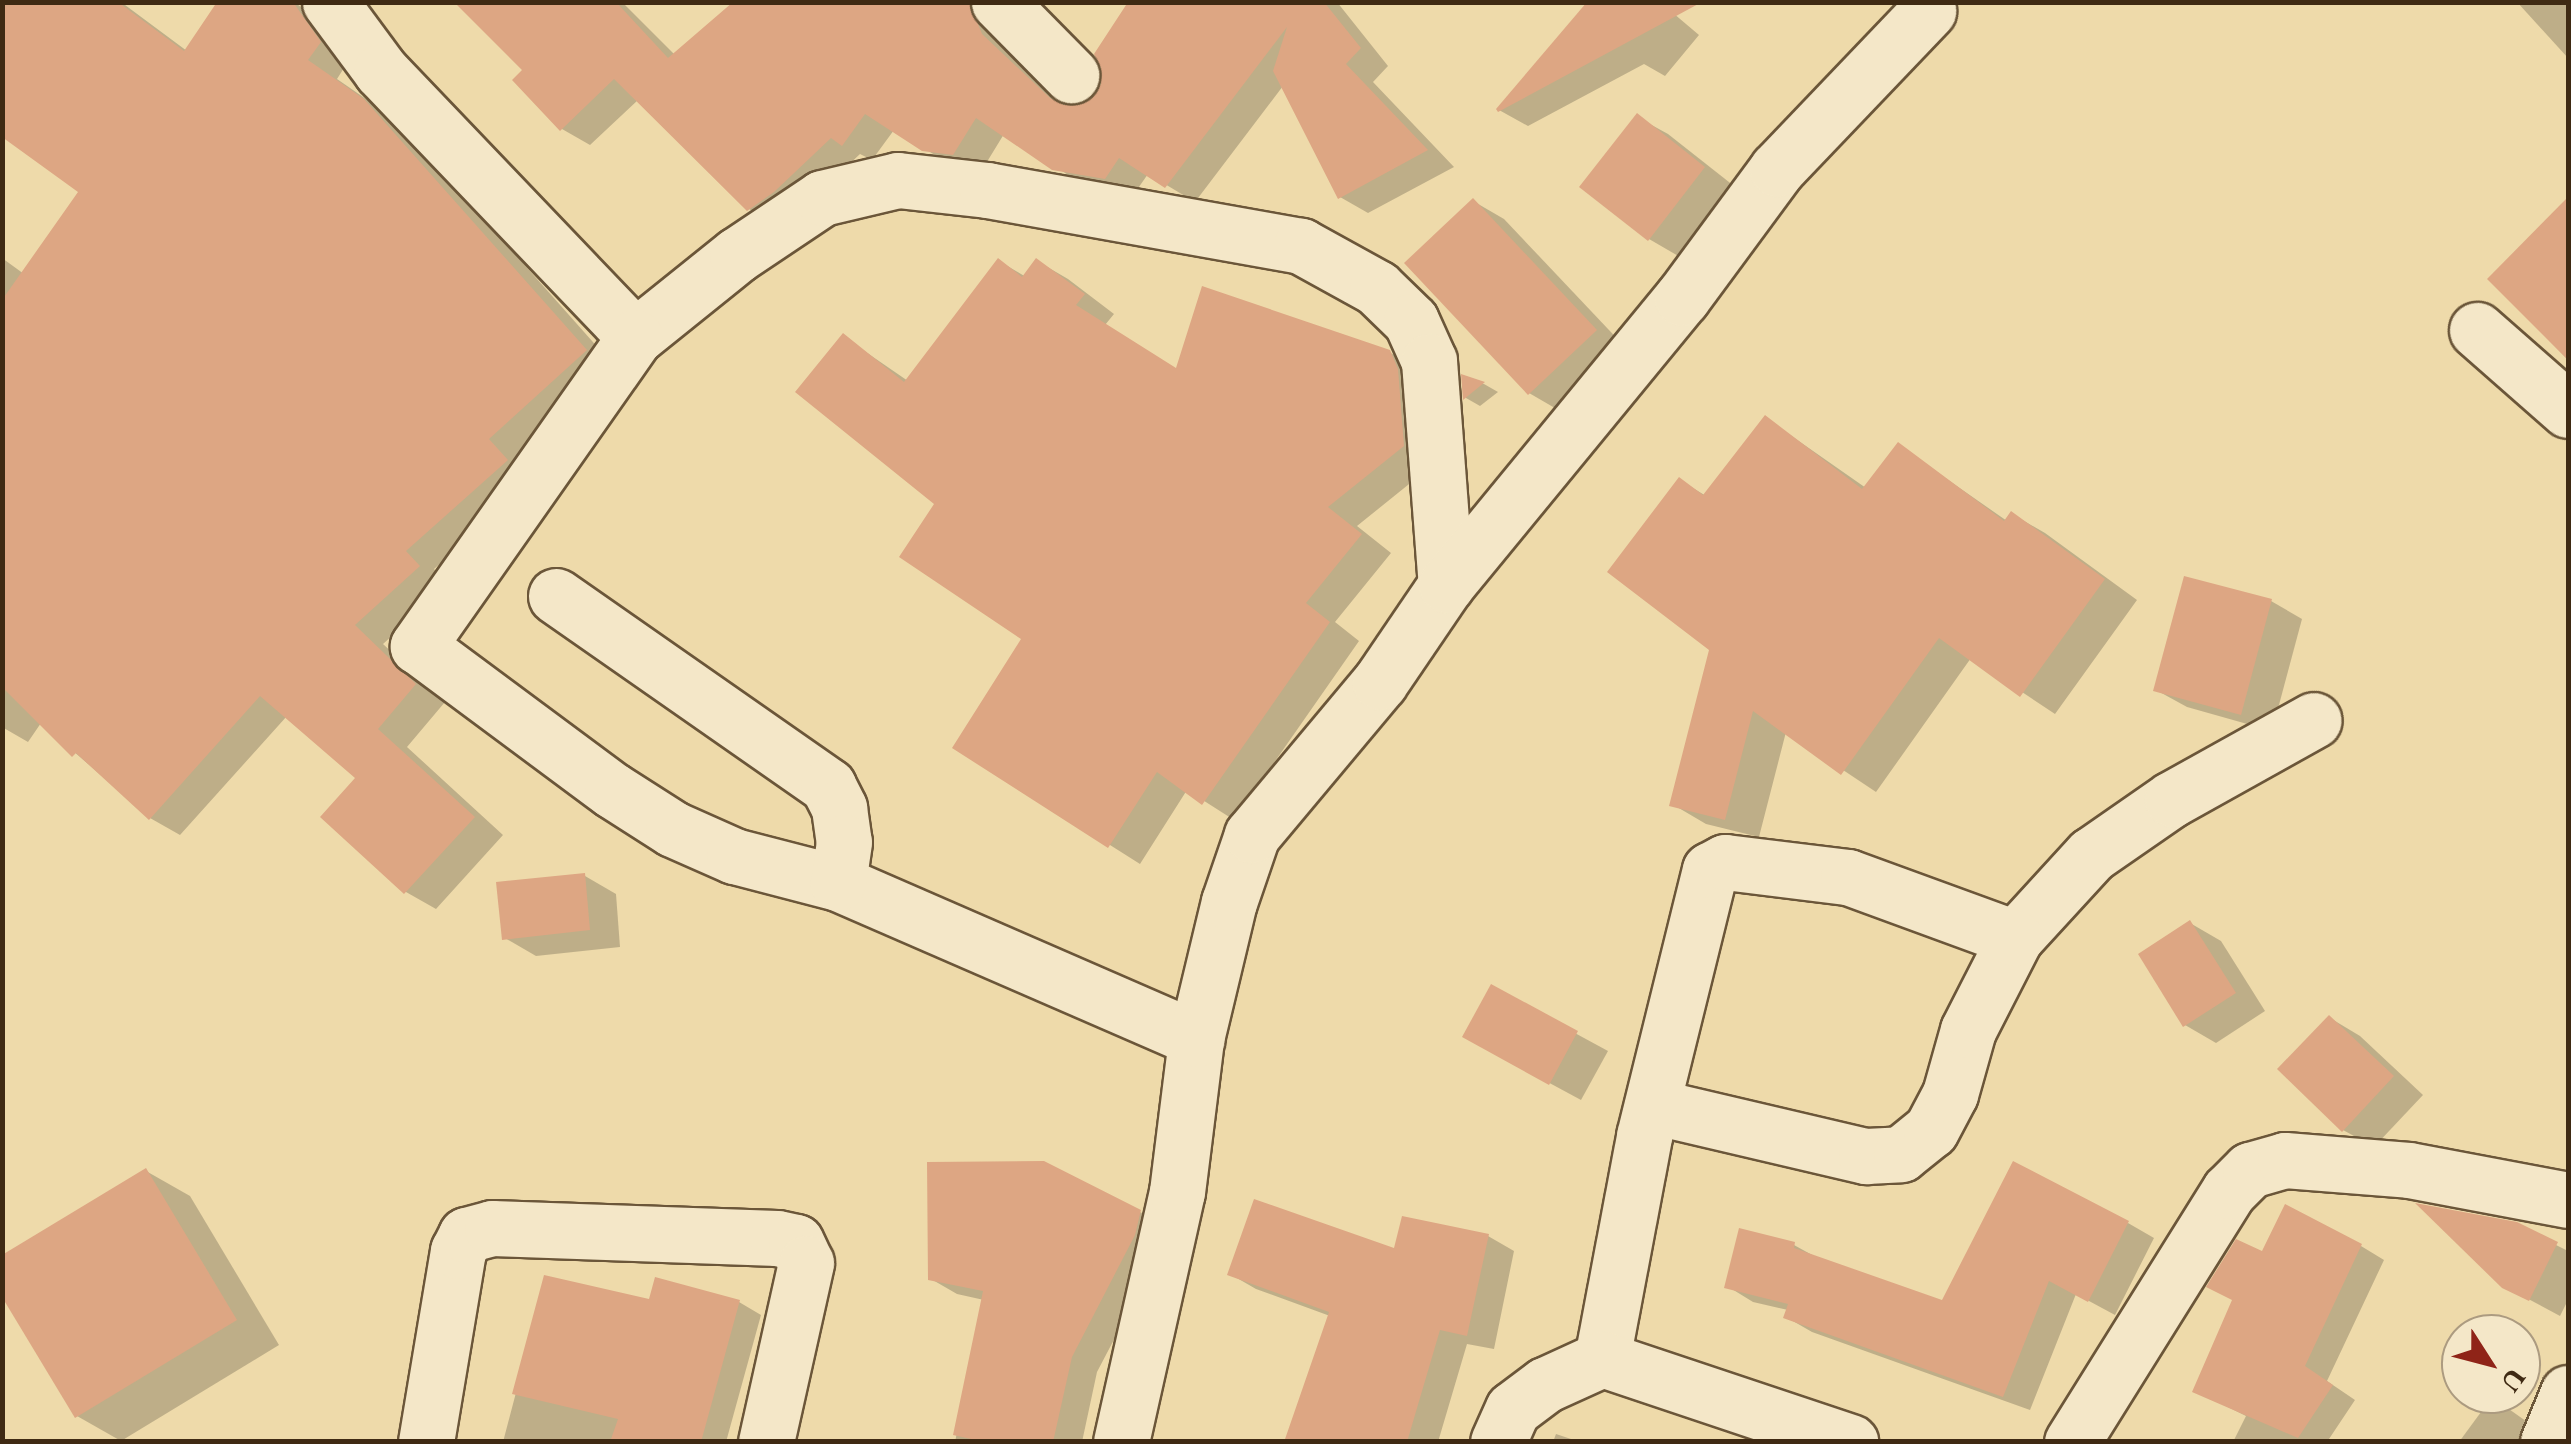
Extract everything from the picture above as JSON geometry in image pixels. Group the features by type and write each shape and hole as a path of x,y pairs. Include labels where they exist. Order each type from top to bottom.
{"street":[{"path":"330,2 381,71 636,337"},
{"path":"999,2 1071,75"},
{"path":"1121,1442 1176,1192 1196,1039 1229,902 1252,836 1380,682 1446,585 1682,298 1778,169 1928,11"},
{"path":"1196,1039 838,884 734,856 673,829 612,790 418,646 636,337 738,255 822,198 898,180 987,190 1301,246 1377,288 1411,321 1429,361 1446,585"},
{"path":"2477,330 2568,410"},
{"path":"556,596 828,786 839,808 844,842 838,884"},
{"path":"1652,1106 1866,1156 1901,1154 1931,1130 1950,1094 1968,1030 2015,938 2091,855 2172,799 2314,720"},
{"path":"1602,1359 1652,1106 1702,892 1717,864 1848,877 2015,938"},
{"path":"2072,1442 2229,1191 2250,1170 2285,1160 2408,1170 2568,1200"},
{"path":"426,1442 458,1251 466,1236 492,1228 777,1238 796,1242 806,1262 766,1442"},
{"path":"1498,1442 1513,1409 1545,1385 1602,1359 1850,1442"},
{"path":"2548,1442 2568,1392"}],"building":[{"path":"2,2 118,2 184,51 217,2 293,2 321,42 308,60 364,99 587,350 489,439 508,460 406,551 420,566 355,625 416,684 378,729 475,817 404,894 320,817 355,778 260,696 149,820 76,753 72,757 2,687 2,300 78,192 2,137"},
{"path":"454,2 616,2 668,58 733,2 969,2 982,34 1050,98 1064,105 1078,105 1092,98 1101,84 1101,68 1094,54 1128,2 1324,2 1361,48 1346,64 1428,150 1338,199 1273,71 1287,27 1165,188 1119,158 1105,179 1052,170 976,118 953,155 922,151 865,114 842,146 831,138 774,192 747,211 614,79 560,131 512,80 522,70"},
{"path":"1587,2 1702,2 1498,112 1496,109"},
{"path":"1637,113 1705,167 1648,241 1579,187"},
{"path":"2568,197 2568,360 2487,279"},
{"path":"1473,198 1597,330 1528,395 1404,263"},
{"path":"998,258 1022,277 1036,258 1085,294 1076,305 1176,368 1202,286 1390,350 1398,369 1404,446 1328,507 1362,534 1306,603 1330,622 1202,805 1157,772 1108,848 952,748 1021,639 899,557 934,504 795,392 843,333 904,382"},
{"path":"1461,374 1485,382 1463,400"},
{"path":"1765,415 1862,489 1898,442 2004,521 2011,511 2105,579 2020,697 1939,638 1841,775 1753,711 1725,820 1669,806 1709,650 1607,572 1679,477 1703,495"},
{"path":"2184,576 2272,599 2241,715 2153,691"},
{"path":"585,873 590,930 502,940 496,882"},
{"path":"2190,920 2236,993 2183,1027 2138,954"},
{"path":"1491,984 1578,1031 1549,1085 1462,1037"},
{"path":"2329,1015 2394,1076 2342,1132 2277,1069"},
{"path":"1044,1161 1141,1210 1135,1235 1072,1357 1053,1442 985,1442 953,1435 983,1291 928,1280 927,1162"},
{"path":"2013,1161 2129,1221 2088,1302 2049,1281 2003,1397 1783,1318 1788,1304 1724,1288 1739,1228 1795,1242 1794,1248 1942,1300"},
{"path":"146,1168 237,1320 75,1418 2,1297 2,1255"},
{"path":"1254,1199 1394,1248 1402,1216 1489,1234 1467,1336 1440,1330 1407,1442 1284,1442 1329,1312 1227,1275"},
{"path":"2415,1203 2517,1222 2558,1242 2529,1301 2502,1288"},
{"path":"2285,1204 2362,1244 2305,1366 2333,1385 2298,1438 2192,1392 2232,1300 2206,1287 2236,1239 2262,1251"},
{"path":"544,1275 649,1299 655,1277 740,1300 701,1442 610,1442 618,1419 512,1394"}]}
